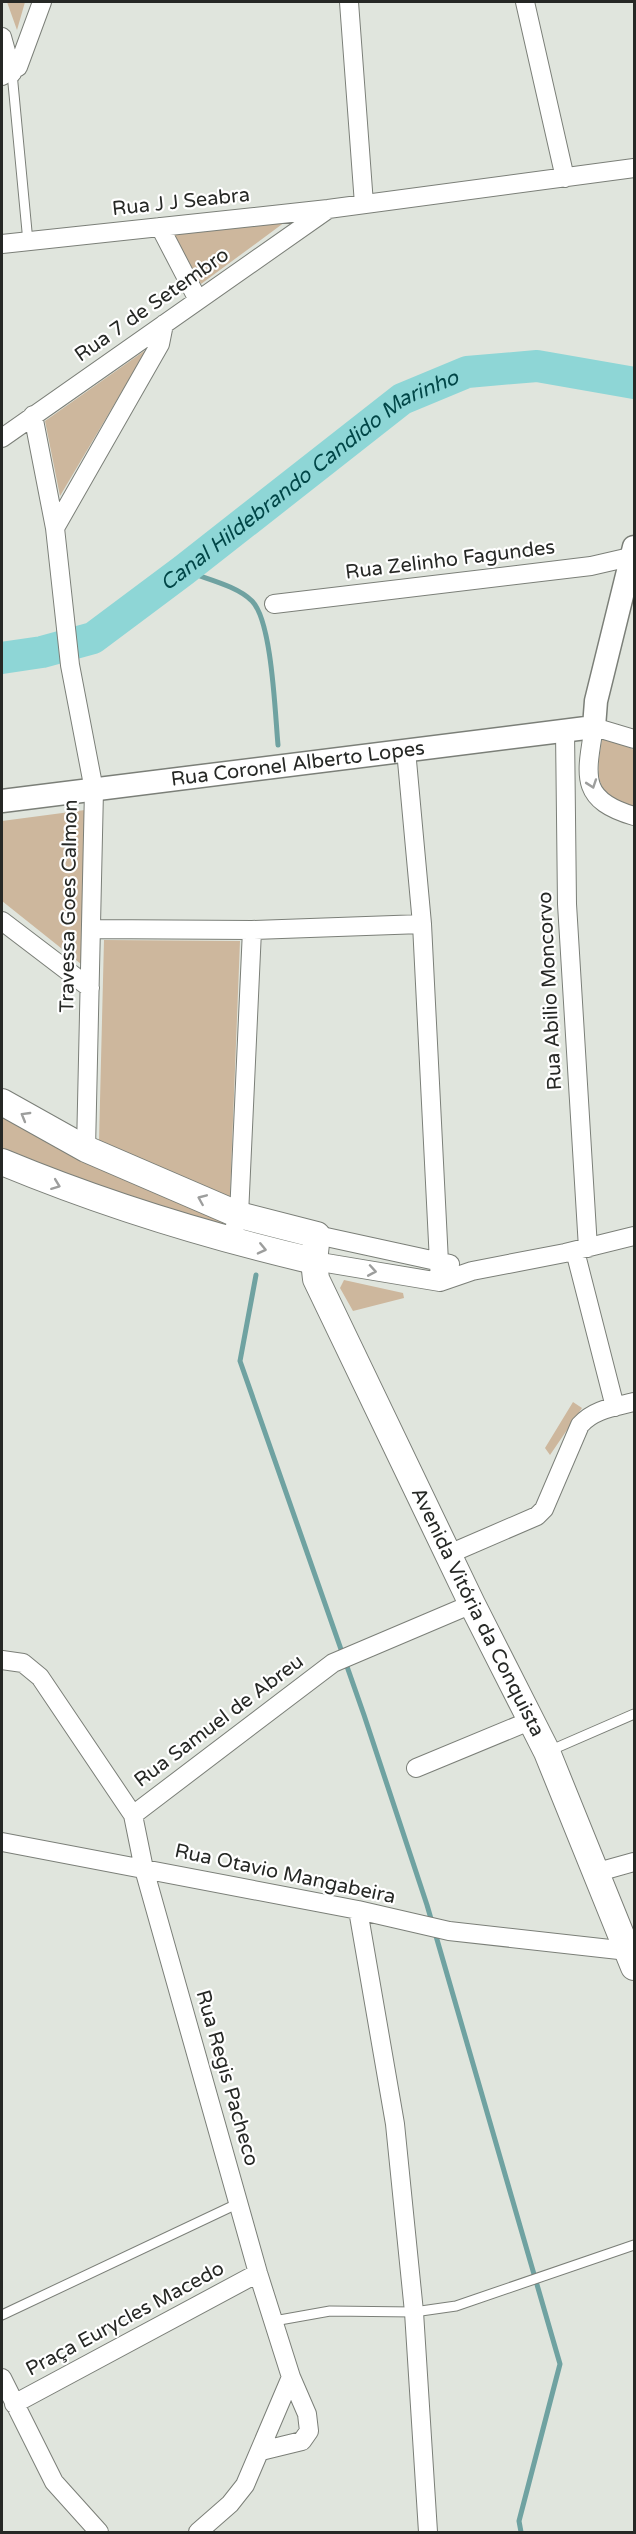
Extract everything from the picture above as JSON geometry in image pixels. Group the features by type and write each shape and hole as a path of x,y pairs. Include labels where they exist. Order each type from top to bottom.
{"main road":[{"path":"2,1102 86,1149 239,1215 317,1235 314,1261 230,1241 105,1204 2,1162"},
{"name":"Avenida Vitória da Conquista","path":"314,1261 316,1279 472,1604 547,1752 598,1872 631,1959"}],"street":[{"path":"7,74 20,63 42,2"},
{"path":"349,2 364,204"},
{"path":"525,2 565,178"},
{"path":"2,37 7,74"},
{"name":"Rua J J Seabra","path":"2,244 328,209 634,168"},
{"name":"Rua 7 de Setembro","path":"2,438 328,209"},
{"path":"160,227 198,300"},
{"path":"56,528 160,344 164,324"},
{"name":"Travessa Goes Calmon","path":"33,415 56,528 70,665 94,790 86,1149"},
{"path":"632,552 596,701 588,764 593,791 601,802 612,810 634,816"},
{"name":"Rua Zelinho Fagundes","path":"274,604 591,566 632,552"},
{"path":"594,727 634,739"},
{"name":"Rua Coronel Alberto Lopes","path":"2,801 594,727"},
{"name":"Rua Abilio Moncorvo","path":"565,730 567,904 581,1250 615,1407"},
{"path":"406,750 423,924 440,1282"},
{"path":"2,921 90,988"},
{"path":"91,929 252,930 423,924"},
{"path":"230,1241 239,1215 252,930"},
{"path":"317,1235 440,1260 472,1271"},
{"path":"314,1261 440,1282 472,1271 581,1250 634,1236"},
{"path":"449,1554 537,1516 544,1509 580,1425 588,1416 634,1402"},
{"name":"Rua Samuel de Abreu","path":"133,1815 333,1663 472,1604"},
{"name":"Rua Regis Pacheco","path":"2,1660 23,1663 40,1677 133,1815 144,1869 258,2273 291,2377 307,2414 309,2431 302,2441 261,2451"},
{"path":"416,1768 532,1720"},
{"name":"Rua Otavio Mangabeira","path":"2,1842 358,1910 449,1931 631,1959"},
{"path":"598,1872 634,1862"},
{"path":"358,1910 395,2124 414,2312 428,2532"},
{"name":"Praça Eurycles Macedo","path":"14,2404 258,2273"},
{"path":"198,2532 230,2504 245,2484 291,2377"},
{"path":"2,2378 54,2482 99,2532"}],"lane":[{"path":"7,74 28,242"},
{"path":"547,1752 634,1714"},
{"path":"2,2315 239,2203"},
{"path":"274,2321 330,2311 414,2312 456,2306 634,2245"}],"shaded area":[{"path":"7,2 25,2 17,30"},
{"path":"285,222 201,284 173,233"},
{"path":"147,349 60,496 45,421"},
{"path":"602,739 621,743 634,750 634,807 611,797 600,782 599,764"},
{"path":"85,810 81,964 2,901 2,821"},
{"path":"104,940 240,941 230,1197 99,1141"},
{"path":"2,1110 225,1219 223,1227 78,1179 2,1148"},
{"path":"344,1280 403,1293 404,1298 353,1311 340,1288"},
{"path":"573,1402 582,1408 550,1455 545,1448"}],"waterway":[{"name":"Canal Hildebrando Candido Marinho","path":"2,658 42,652 93,638 184,570 402,399 467,372 537,366 634,383"},
{"path":"184,570 238,591 252,601 259,612 268,647 278,745"},
{"path":"256,1275 240,1361 364,1715 427,1905 560,2364 519,2521 521,2532"}]}
